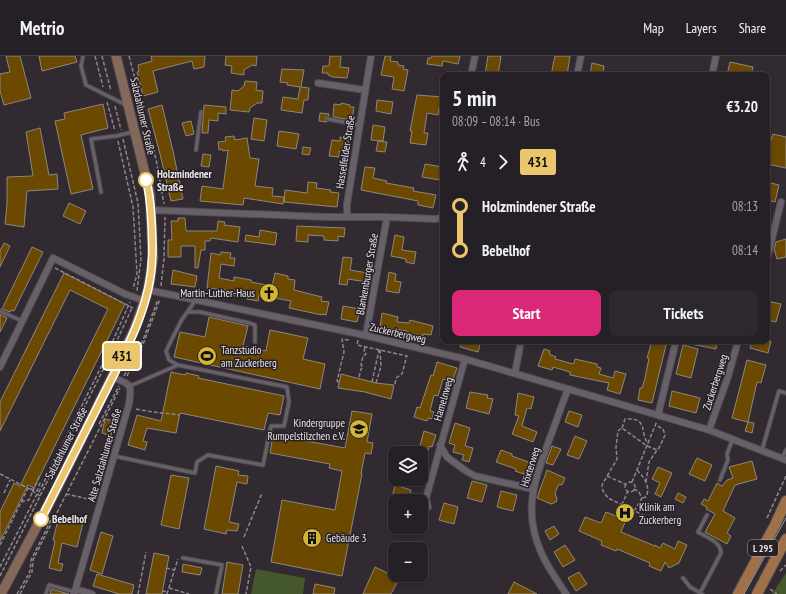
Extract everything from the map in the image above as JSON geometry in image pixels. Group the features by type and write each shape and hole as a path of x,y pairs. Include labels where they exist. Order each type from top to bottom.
{"main road":[{"name":"Salzdahlumer Straße","path":"1,594 112,377 135,328 148,290 152,259 150,194 116,56"},
{"name":"L 295","path":"738,594 775,525 786,501"},
{"name":"L 295","path":"757,594 786,539"}],"street":[{"name":"Hasselfelder Straße","path":"347,217 347,204 371,56"},
{"path":"472,72 475,56"},
{"path":"578,72 581,56"},
{"path":"713,72 716,56"},
{"path":"318,83 365,90"},
{"path":"770,247 781,202"},
{"path":"151,210 347,217 440,218"},
{"name":"Blankenburger Straße","path":"363,335 387,217"},
{"path":"0,367 2,358 23,322 53,258 145,301"},
{"name":"Zuckerbergweg","path":"148,290 363,335 465,359 709,430 734,438 784,459"},
{"path":"514,373 520,344"},
{"path":"658,415 675,344"},
{"name":"Zuckerbergweg","path":"709,430 737,344"},
{"name":"Hamelnweg","path":"427,494 465,359"},
{"path":"112,377 123,381 130,386"},
{"name":"Alte Salzdahlumer Straße","path":"75,592 128,407 131,389 130,386"},
{"name":"Höxterweg","path":"566,594 541,554 536,540 531,513 533,489 568,389"},
{"path":"440,445 447,457 475,476 533,489"},
{"path":"75,592 92,594"}],"lane":[{"path":"84,56 81,66 86,85 128,107"},
{"path":"196,150 201,112"},
{"path":"328,120 360,125"},
{"path":"101,192 91,140 116,136 134,131"},
{"path":"114,456 195,473 197,462 208,455 263,465 271,426 284,426 289,402 287,387 178,365 170,360 166,351 181,321 196,299"},
{"path":"0,311 23,322"},
{"path":"188,312 200,312 250,322 255,325 255,342"},
{"path":"130,386 178,365"},
{"path":"762,450 779,391 786,393"},
{"path":"720,480 728,460 727,454 734,438"},
{"path":"784,459 786,450"},
{"path":"683,578 690,588 701,593 721,553 721,549 718,544 698,532 707,515"},
{"path":"183,558 222,564 216,594"},
{"path":"46,594 49,585 75,592"}],"path":[{"path":"0,567 37,495 44,485 104,361 129,305 137,274 133,207 95,56"},
{"path":"54,267 129,305 132,308"},
{"path":"18,594 29,571 31,560 144,342 161,292"},
{"path":"363,335 357,345 407,356"},
{"path":"339,382 337,382 344,352 342,339 349,340"},
{"path":"395,384 396,378 402,374 410,346"},
{"path":"359,377 361,369 364,368 361,365 363,356 366,354 364,352 365,347"},
{"path":"372,382 380,350"},
{"path":"376,383 381,366 380,350"},
{"path":"128,407 153,413 160,412 179,416"},
{"path":"634,489 634,484 632,482 656,425 658,415"},
{"path":"645,516 608,498 603,491 602,485 617,459 616,447 618,431 622,428 625,419 639,421 643,425 644,438 647,445"},
{"path":"634,511 642,498 646,497 648,494 646,482 649,462 659,448 665,435 663,429 656,425"},
{"path":"622,428 657,450"},
{"path":"637,470 646,482"},
{"path":"0,474 28,488 40,496"},
{"path":"21,502 29,500 40,475"},
{"path":"607,476 625,484 632,482"},
{"path":"4,492 10,479"},
{"path":"28,488 36,491 40,483 44,485"},
{"path":"625,484 628,491"},
{"path":"0,544 28,488"},
{"path":"634,489 639,492 642,498"},
{"path":"628,491 631,492 634,489"},
{"path":"617,516 628,491"},
{"path":"0,576 42,492"},
{"path":"244,537 262,493"},
{"path":"65,494 101,502"},
{"path":"18,594 32,572 32,560 65,494"},
{"path":"242,546 251,567 246,594"},
{"path":"138,594 146,552"},
{"path":"162,591 168,593 178,557 183,558"},
{"path":"166,568 174,570"},
{"path":"169,588 188,594"},
{"path":"771,590 776,594"}],"green space":[{"path":"256,569 305,578 303,594 251,594"},
{"path":"786,573 786,594 772,594"}],"building":[{"path":"6,56 20,56 31,98 4,105 0,91 0,74 10,72"},
{"path":"39,56 75,56 77,62 42,71"},
{"path":"151,56 205,56 204,67 194,69 192,61 153,71 158,92 143,96 137,72 139,71 138,65 152,61"},
{"path":"226,56 257,56 256,66 252,65 244,70 244,75 231,73 232,66 225,65"},
{"path":"330,56 341,56 340,67 349,68 347,78 333,77 328,75 328,73 322,73 323,66 329,66"},
{"path":"385,56 391,56 390,61 398,62 398,65 404,66 403,69 408,70 404,91 392,89 394,77 381,75"},
{"path":"432,56 460,56 458,64 443,61 442,66 427,64 428,58 431,58"},
{"path":"488,56 501,56 498,72 485,72"},
{"path":"555,56 570,56 567,72 552,72"},
{"path":"730,62 753,67 752,72 728,72"},
{"path":"592,63 604,66 603,72 590,72"},
{"path":"282,69 304,70 301,87 309,88 308,100 304,100 302,113 281,110 283,97 298,99 300,87 287,85 288,83 280,82"},
{"path":"245,81 257,82 256,90 263,91 262,103 257,103 250,108 249,112 230,110 232,90 238,91 244,86"},
{"path":"417,95 440,97 440,108 438,115 427,113 424,133 428,133 426,145 410,143 412,131 410,131"},
{"path":"377,100 393,102 391,114 376,111"},
{"path":"341,103 354,107 352,120 333,117 334,104 341,105"},
{"path":"103,104 108,128 81,135 93,189 71,194 55,121 65,119 64,113"},
{"path":"162,105 183,199 171,201 148,109"},
{"path":"204,105 226,107 226,114 218,113 218,121 209,120 208,133 202,133"},
{"path":"320,113 329,114 329,116 325,118 327,122 319,121"},
{"path":"254,118 267,120 264,141 251,139"},
{"path":"191,121 194,134 186,136 182,123"},
{"path":"373,125 385,127 383,141 371,140"},
{"path":"40,128 49,175 57,174 58,189 27,191 24,227 5,224 7,177 33,176 26,132"},
{"path":"279,131 299,134 296,149 277,146"},
{"path":"773,134 786,137 786,168 770,165 770,143"},
{"path":"234,136 235,140 247,138 250,158 259,159 255,186 273,188 272,196 284,197 283,204 244,198 243,205 200,201 202,186 223,189 228,150 219,150 218,142 226,141 225,137"},
{"path":"340,137 349,139 347,152 339,151 339,157 329,156 332,140 340,141"},
{"path":"378,141 387,142 385,152 376,151"},
{"path":"303,147 311,148 309,155 302,154"},
{"path":"203,154 211,155 209,167 201,166"},
{"path":"425,164 440,166 440,180 422,177"},
{"path":"365,167 375,168 373,178 387,181 386,183 414,188 413,191 436,195 433,208 418,205 418,201 361,190"},
{"path":"308,182 317,183 316,188 331,190 330,192 339,193 337,207 284,202 285,190 307,193"},
{"path":"770,183 779,185 775,202 770,201"},
{"path":"69,203 86,211 80,224 63,216"},
{"path":"178,218 185,218 186,231 217,231 218,221 225,222 224,225 240,227 238,242 211,238 210,241 205,241 205,250 201,250 198,268 195,268 195,246 181,246 181,257 168,257 168,240 172,240 171,221 178,221"},
{"path":"297,226 345,228 344,237 338,236 338,241 324,240 324,236 308,235 308,242 296,241"},
{"path":"260,230 277,233 275,245 245,241 246,235 259,237"},
{"path":"395,235 404,237 402,250 416,252 414,264 406,262 406,259 391,256"},
{"path":"786,239 786,257 777,259 774,249 776,242"},
{"path":"4,243 10,246 0,267 0,251"},
{"path":"32,247 43,252 14,311 11,310 10,312 2,309"},
{"path":"221,252 231,253 230,258 235,258 234,266 221,264 219,278 234,281 234,277 272,286 275,273 288,276 288,279 295,280 294,290 322,297 321,301 329,302 326,315 289,308 291,301 259,295 258,301 225,294 226,290 207,288 211,253 220,255"},
{"path":"343,257 352,258 350,270 368,273 367,282 348,279 347,285 339,284"},
{"path":"173,270 197,276 195,287 171,284"},
{"path":"389,272 396,274 395,281 401,282 399,293 386,291"},
{"path":"64,273 125,304 34,488 28,485 0,541 0,512 14,483 20,486 108,309 70,290 0,431 0,402"},
{"path":"770,302 781,304 776,322 770,321"},
{"path":"343,306 360,309 357,322 341,319"},
{"path":"382,313 398,317 397,322 409,323 410,320 433,326 431,335 423,334 423,336 407,333 407,331 380,327"},
{"path":"0,314 7,318 0,332"},
{"path":"209,317 248,326 243,346 266,351 270,330 308,338 303,359 325,364 320,389 174,357 180,332 205,337"},
{"path":"771,341 768,353 750,348 751,344 770,344"},
{"path":"461,344 480,344 478,352 460,347"},
{"path":"651,344 666,344 652,403 638,400 640,388 642,388 645,378 649,358 647,358"},
{"path":"691,344 717,344 716,349"},
{"path":"683,345 698,349 691,378 676,374"},
{"path":"544,349 550,351 549,354 556,357 555,359 573,364 575,359 597,364 597,367 601,368 599,374 613,378 615,371 626,374 620,394 607,390 609,383 570,375 570,372 553,367 552,370 538,366"},
{"path":"747,360 766,365 761,383 757,382 748,422 732,418"},
{"path":"437,362 457,368 452,382 443,379 438,396 434,395 430,411 434,412 432,419 428,418 427,421 414,417 417,407 420,408"},
{"path":"171,372 185,375 186,373 199,376 198,378 284,396 280,415 268,413 264,430 180,413 176,433 147,428 143,441 147,442 145,450 128,445 137,415 161,421"},
{"path":"341,374 376,383 394,385 391,399 365,392 338,388"},
{"path":"672,391 700,398 696,413 669,406"},
{"path":"470,392 488,395 487,398 493,399 489,414 466,408"},
{"path":"518,393 534,397 531,409 527,408 522,426 537,432 533,442 512,434 519,416 515,415"},
{"path":"352,411 372,414 367,442 373,443 371,454 365,453 342,576 271,562 282,500 335,510 342,471 329,468 330,464 270,453 273,435 345,448"},
{"path":"569,411 582,415 578,427 565,422"},
{"path":"105,419 115,421 111,436 102,433"},
{"path":"748,422 754,423 752,433 745,431"},
{"path":"455,423 470,428 465,446 473,448 469,462 462,460 464,455 453,452 455,445 449,443"},
{"path":"424,431 436,435 432,447 429,446 428,450 428,446 420,446"},
{"path":"575,436 587,441 579,459 567,455"},
{"path":"552,446 561,449 553,465 546,463"},
{"path":"501,450 531,463 527,475 515,471 516,469 496,462"},
{"path":"697,458 712,465 705,481 689,474"},
{"path":"752,461 757,479 735,485 723,511 735,518 727,533 731,536 727,544 705,532 715,514 701,504 704,499 708,501 717,483 722,486 727,480 733,478 729,467"},
{"path":"216,466 239,471 238,475 248,476 247,484 237,482 229,522 239,524 237,531 227,530 226,534 204,529"},
{"path":"658,467 672,473 661,497 655,494 660,483 652,479"},
{"path":"547,470 565,478 562,485 559,484 555,493 557,499 556,502 551,504 537,498"},
{"path":"171,475 189,478 179,529 161,525"},
{"path":"472,481 487,485 482,502 467,498"},
{"path":"395,486 411,490 410,494 393,494"},
{"path":"501,491 517,495 513,511 497,507"},
{"path":"678,493 686,497 683,503 675,499"},
{"path":"444,503 458,507 454,524 439,520"},
{"path":"606,512 626,520 621,532 655,546 660,548 663,543 675,549 678,541 687,545 679,563 669,568 665,562 661,571 649,566 650,563 617,549 616,551 601,545 602,541 579,531 585,517 601,523"},
{"path":"59,516 83,523 77,547 62,543 58,563 63,564 61,571 49,568 55,541 53,540"},
{"path":"554,526 559,534 550,540 545,531"},
{"path":"101,532 113,536 102,574 90,570"},
{"path":"565,545 575,560 563,567 554,552"},
{"path":"154,553 169,556 162,594 146,594"},
{"path":"227,562 243,565 238,594 222,594"},
{"path":"183,564 202,568 200,575 182,572"},
{"path":"375,567 388,574 388,582 397,582 391,594 363,594"},
{"path":"579,572 587,584 576,591 568,578"},
{"path":"97,574 134,585 132,594 119,594 93,586"},
{"path":"514,582 537,594 508,594"},
{"path":"315,584 335,588 334,594 313,594"},
{"path":"51,589 69,594 50,594"}],"tram line":[{"path":"744,594 786,518"}],"bus line":[{"name":"431","path":"41,519 117,366 135,328 145,301 150,281 152,259 150,194 146,180"}],"place":[{"name":"Holzmindener Straße","path":"146,180"},
{"name":"Martin-Luther-Haus","path":"269,293"},
{"name":"Tanzstudio am Zuckerberg","path":"207,356"},
{"name":"Kindergruppe Rumpelstilzchen e.V.","path":"359,429"},
{"name":"Klinik am Zuckerberg","path":"625,513"},
{"name":"Bebelhof","path":"41,519"},
{"name":"Gebäude 3","path":"312,538"}]}
